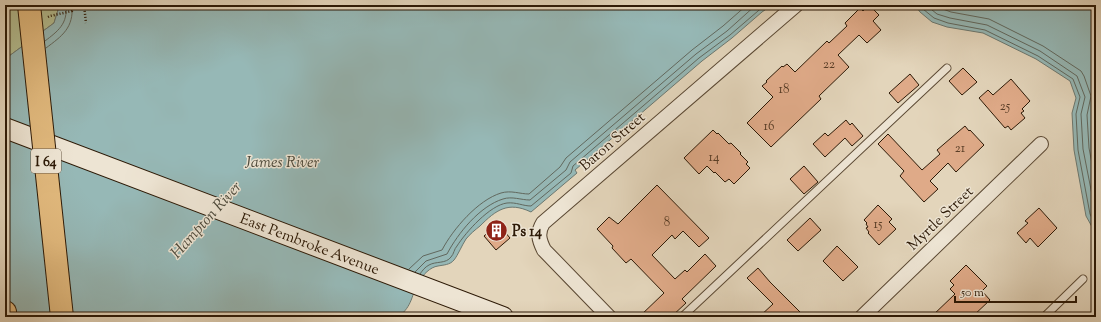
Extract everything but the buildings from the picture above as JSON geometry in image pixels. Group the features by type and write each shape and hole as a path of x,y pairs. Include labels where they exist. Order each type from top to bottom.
{"highway":[{"name":"I 64","path":"29,5 62,317"},
{"path":"5,312 6,317"}],"main road":[{"name":"East Pembroke Avenue","path":"5,128 503,317"}],"street":[{"name":"Baron Street","path":"608,317 544,250 540,243 538,234 539,228 796,5"},
{"name":"Myrtle Street","path":"862,317 1041,144"}],"lane":[{"path":"682,317 947,68"},
{"path":"1044,317 1083,279"}],"path":[{"path":"50,16 72,11 72,5"},
{"path":"84,5 86,23"},
{"path":"5,7 8,35 5,46"}],"green space":[{"path":"5,5 57,5 58,10 54,23 5,59"}],"water":[{"name":"James River","path":"57,5 772,5 702,61 575,170 577,173 531,212 516,207 509,207 491,216 464,241 456,258 451,263 432,268 425,274 416,286 406,309 398,317 5,317 5,59 54,23 58,10"},
{"path":"915,5 1096,5 1096,234 1086,216 1074,150 1072,113 1076,98 1070,81 1036,59 983,33 947,27 932,22 920,12"}],"place":[{"name":"Ps 14","path":"497,231"}],"water label":[{"name":"Hampton River","path":"205,219"}]}
